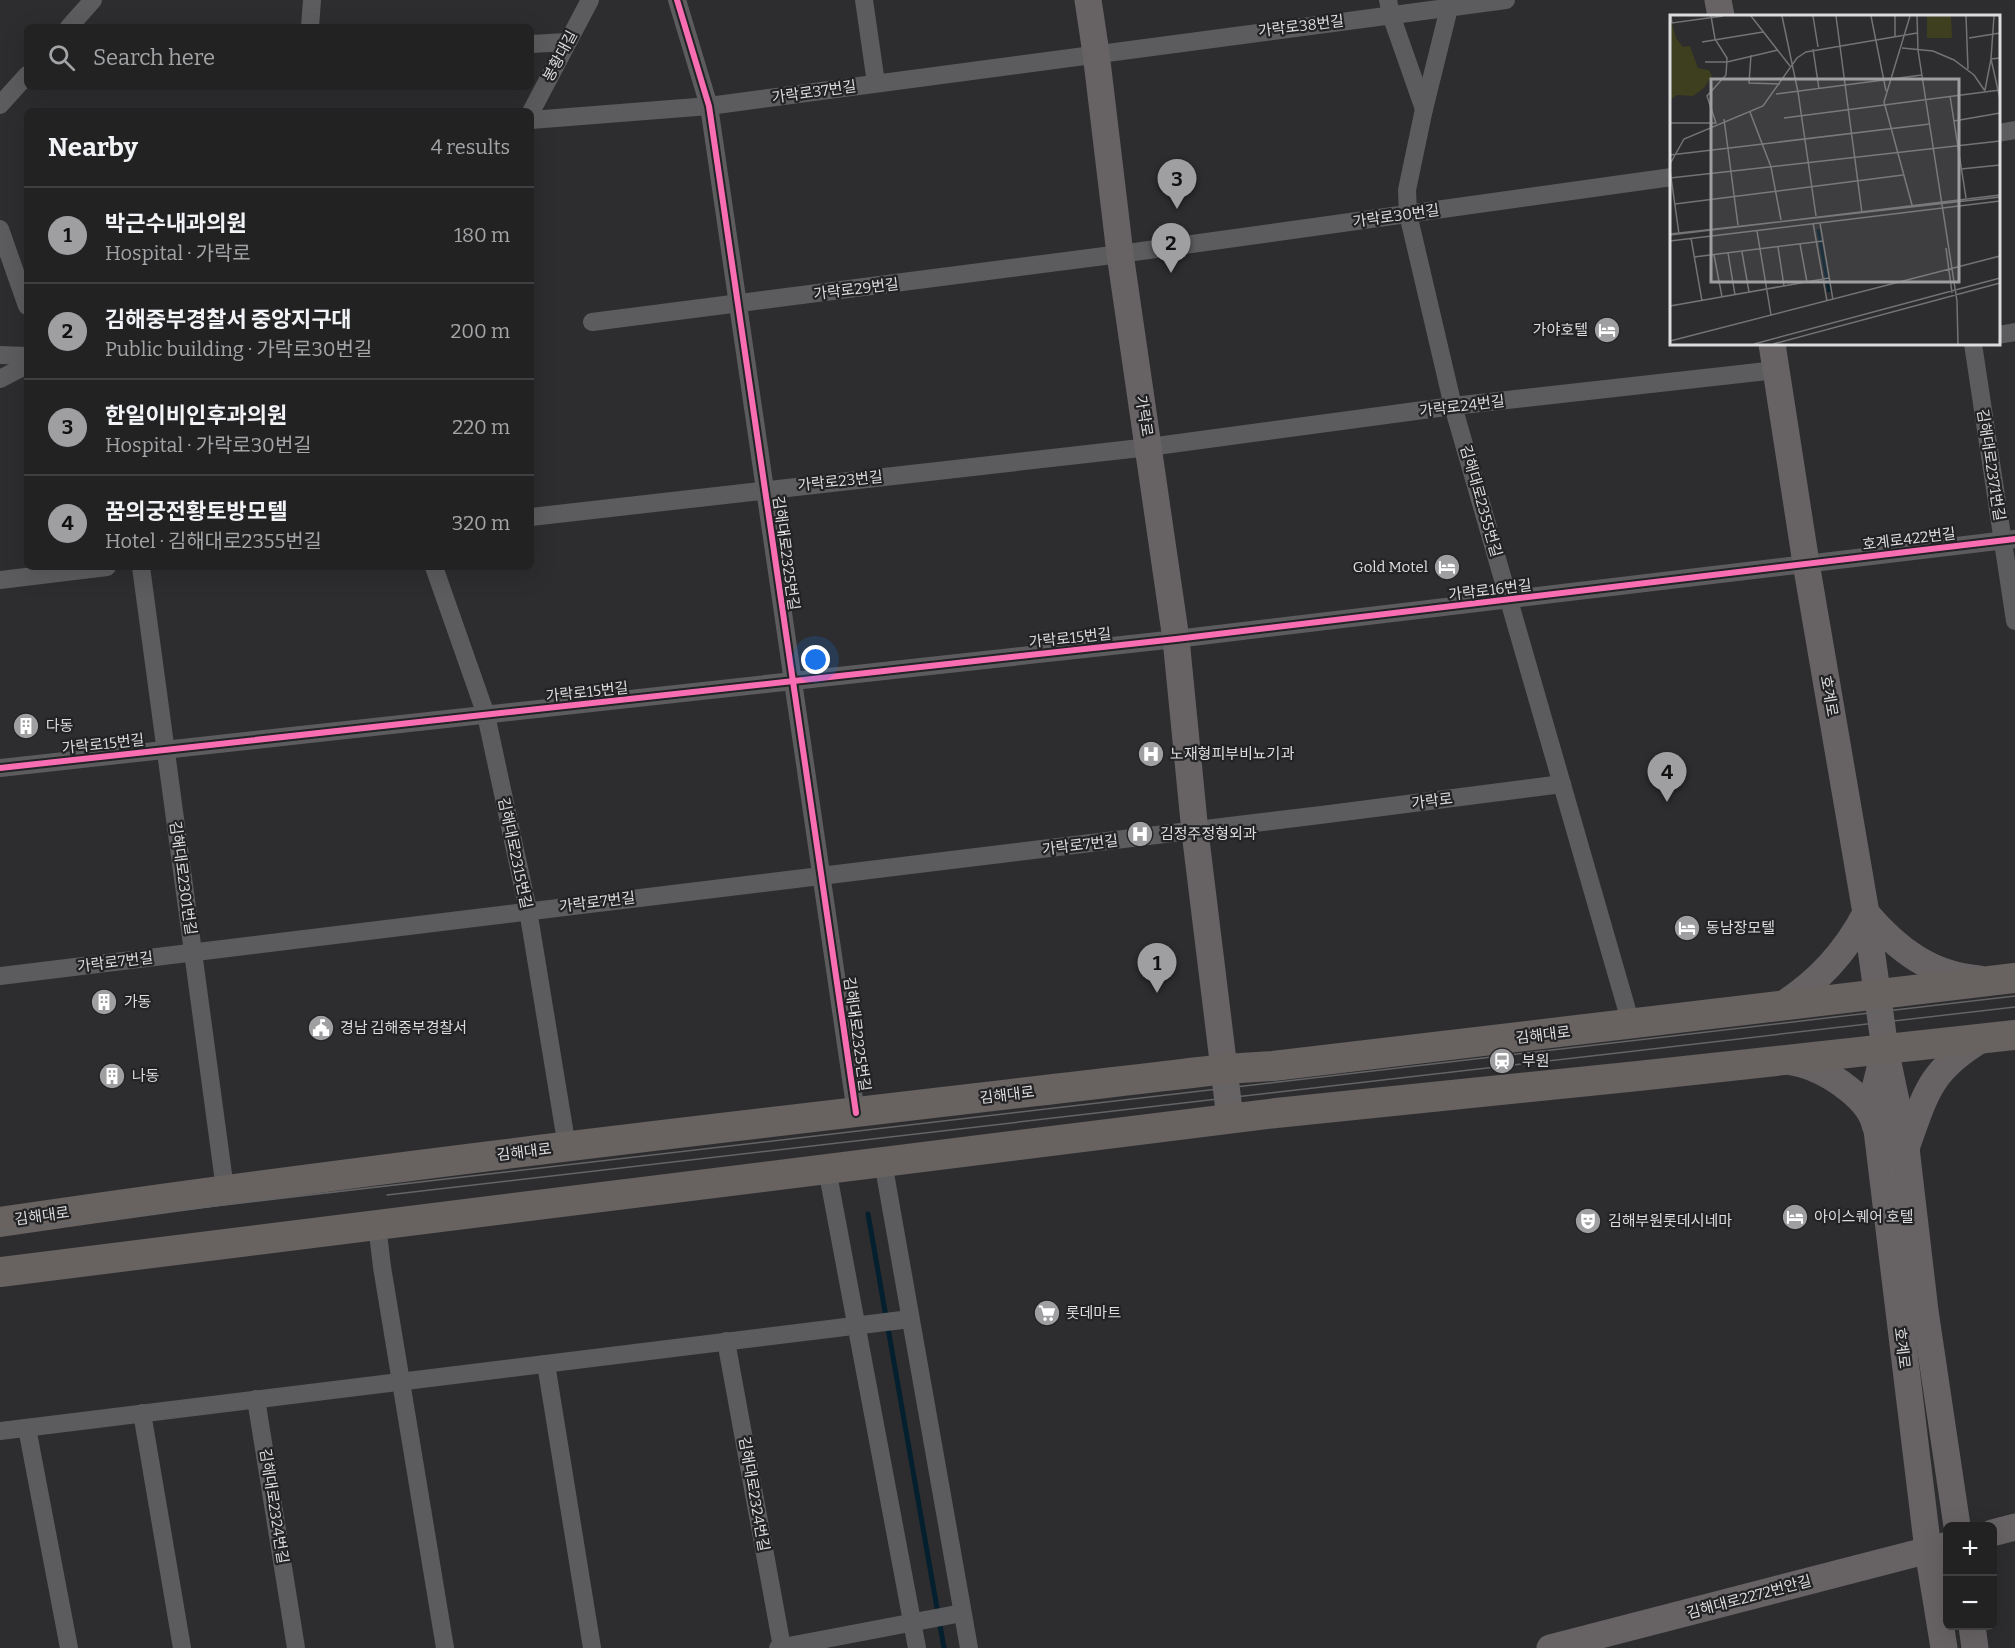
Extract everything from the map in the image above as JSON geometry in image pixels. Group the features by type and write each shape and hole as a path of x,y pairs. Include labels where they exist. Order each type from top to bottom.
{"main road":[{"name":"가락로","path":"1088,0 1120,254 1176,639 1195,832 1230,1118"},
{"path":"1718,0 1721,15"},
{"name":"호계로","path":"1772,345 1806,563 1866,913 1885,1049 1906,1148 1925,1311 1956,1522"},
{"path":"1779,1007 1801,993 1827,970 1854,936 1866,913 1886,936 1910,955 1928,965 1966,978 2006,979"},
{"name":"김해대로","path":"0,1222 225,1189 567,1147 2006,979"},
{"path":"0,1272 1230,1118 2015,1035"},
{"path":"1906,1148 1925,1095 1939,1072 1959,1053 1982,1039"},
{"name":"호계로","path":"1885,1049 1873,1097 1938,1548 1944,1648"},
{"path":"1783,1060 1809,1066 1834,1078 1856,1096 1873,1117 1878,1141"},
{"path":"1997,1532 2015,1527"},
{"name":"김해대로2272번안길","path":"1550,1648 1938,1548"},
{"path":"1973,1630 1975,1648"}],"street":[{"path":"72,24 93,0"},
{"path":"310,24 312,0"},
{"name":"봉황대길","path":"533,108 590,0"},
{"name":"김해대로2325번길","path":"677,0 709,106 856,1113"},
{"path":"864,0 876,83"},
{"name":"가락로38번길","path":"1096,53 1389,7 1506,0"},
{"name":"김해대로2355번길","path":"1450,4 1407,190 1407,214 1453,406 1631,1024"},
{"path":"1389,7 1424,109"},
{"path":"534,44 566,42"},
{"name":"가락로37번길","path":"534,120 709,106 1096,53"},
{"path":"0,105 24,78"},
{"path":"2000,133 2015,130"},
{"name":"가락로30번길","path":"1120,254 1670,177"},
{"path":"0,229 24,297"},
{"name":"가락로29번길","path":"592,322 1120,254"},
{"path":"2000,335 2015,332"},
{"name":"김해대로2371번길","path":"1973,345 2009,539 2015,621"},
{"path":"0,355 24,356"},
{"path":"0,379 24,367"},
{"name":"가락로24번길","path":"1149,447 1453,406 1776,370"},
{"name":"가락로23번길","path":"534,518 1149,447"},
{"name":"호계로422번길","path":"1806,563 2009,539"},
{"name":"가락로16번길","path":"1176,639 1806,563"},
{"path":"0,580 82,570"},
{"name":"김해대로2301번길","path":"141,570 225,1189"},
{"name":"김해대로2315번길","path":"435,570 486,715 528,910 567,1147"},
{"name":"가락로15번길","path":"0,768 1176,639"},
{"name":"가락로","path":"1195,832 1562,784"},
{"name":"가락로7번길","path":"0,976 528,910 1195,832"},
{"path":"883,1162 895,1321 969,1648"},
{"path":"827,1169 917,1648"},
{"path":"377,1225 445,1648"},
{"path":"0,1431 895,1321"},
{"name":"김해대로2324번길","path":"726,1341 780,1648 962,1613"},
{"path":"546,1364 592,1648"},
{"name":"김해대로2324번길","path":"256,1399 296,1648"},
{"path":"142,1413 182,1648"},
{"path":"27,1428 69,1648"}],"waterway":[{"path":"868,1214 944,1648"}],"tram line":[{"path":"0,1231 2015,996"},
{"path":"387,1195 2015,1007"}],"cycle path":[{"path":"677,0 709,106 856,1113"},
{"path":"0,768 1176,639 2015,539"}],"place":[{"name":"한일이비인후과의원","path":"1177,209"},
{"name":"김해중부경찰서 중앙지구대","path":"1171,273"},
{"name":"가야호텔","path":"1607,330"},
{"name":"Gold Motel","path":"1447,567"},
{"name":"다동","path":"26,726"},
{"name":"노재형피부비뇨기과","path":"1151,754"},
{"name":"꿈의궁전황토방모텔","path":"1667,802"},
{"name":"김정주정형외과","path":"1140,834"},
{"name":"동남장모텔","path":"1687,928"},
{"name":"박근수내과의원","path":"1157,993"},
{"name":"가동","path":"104,1002"},
{"name":"경남 김해중부경찰서","path":"321,1028"},
{"name":"부원","path":"1502,1061"},
{"name":"나동","path":"112,1076"},
{"name":"아이스퀘어 호텔","path":"1795,1217"},
{"name":"김해부원롯데시네마","path":"1588,1221"},
{"name":"롯데마트","path":"1047,1313"}]}
